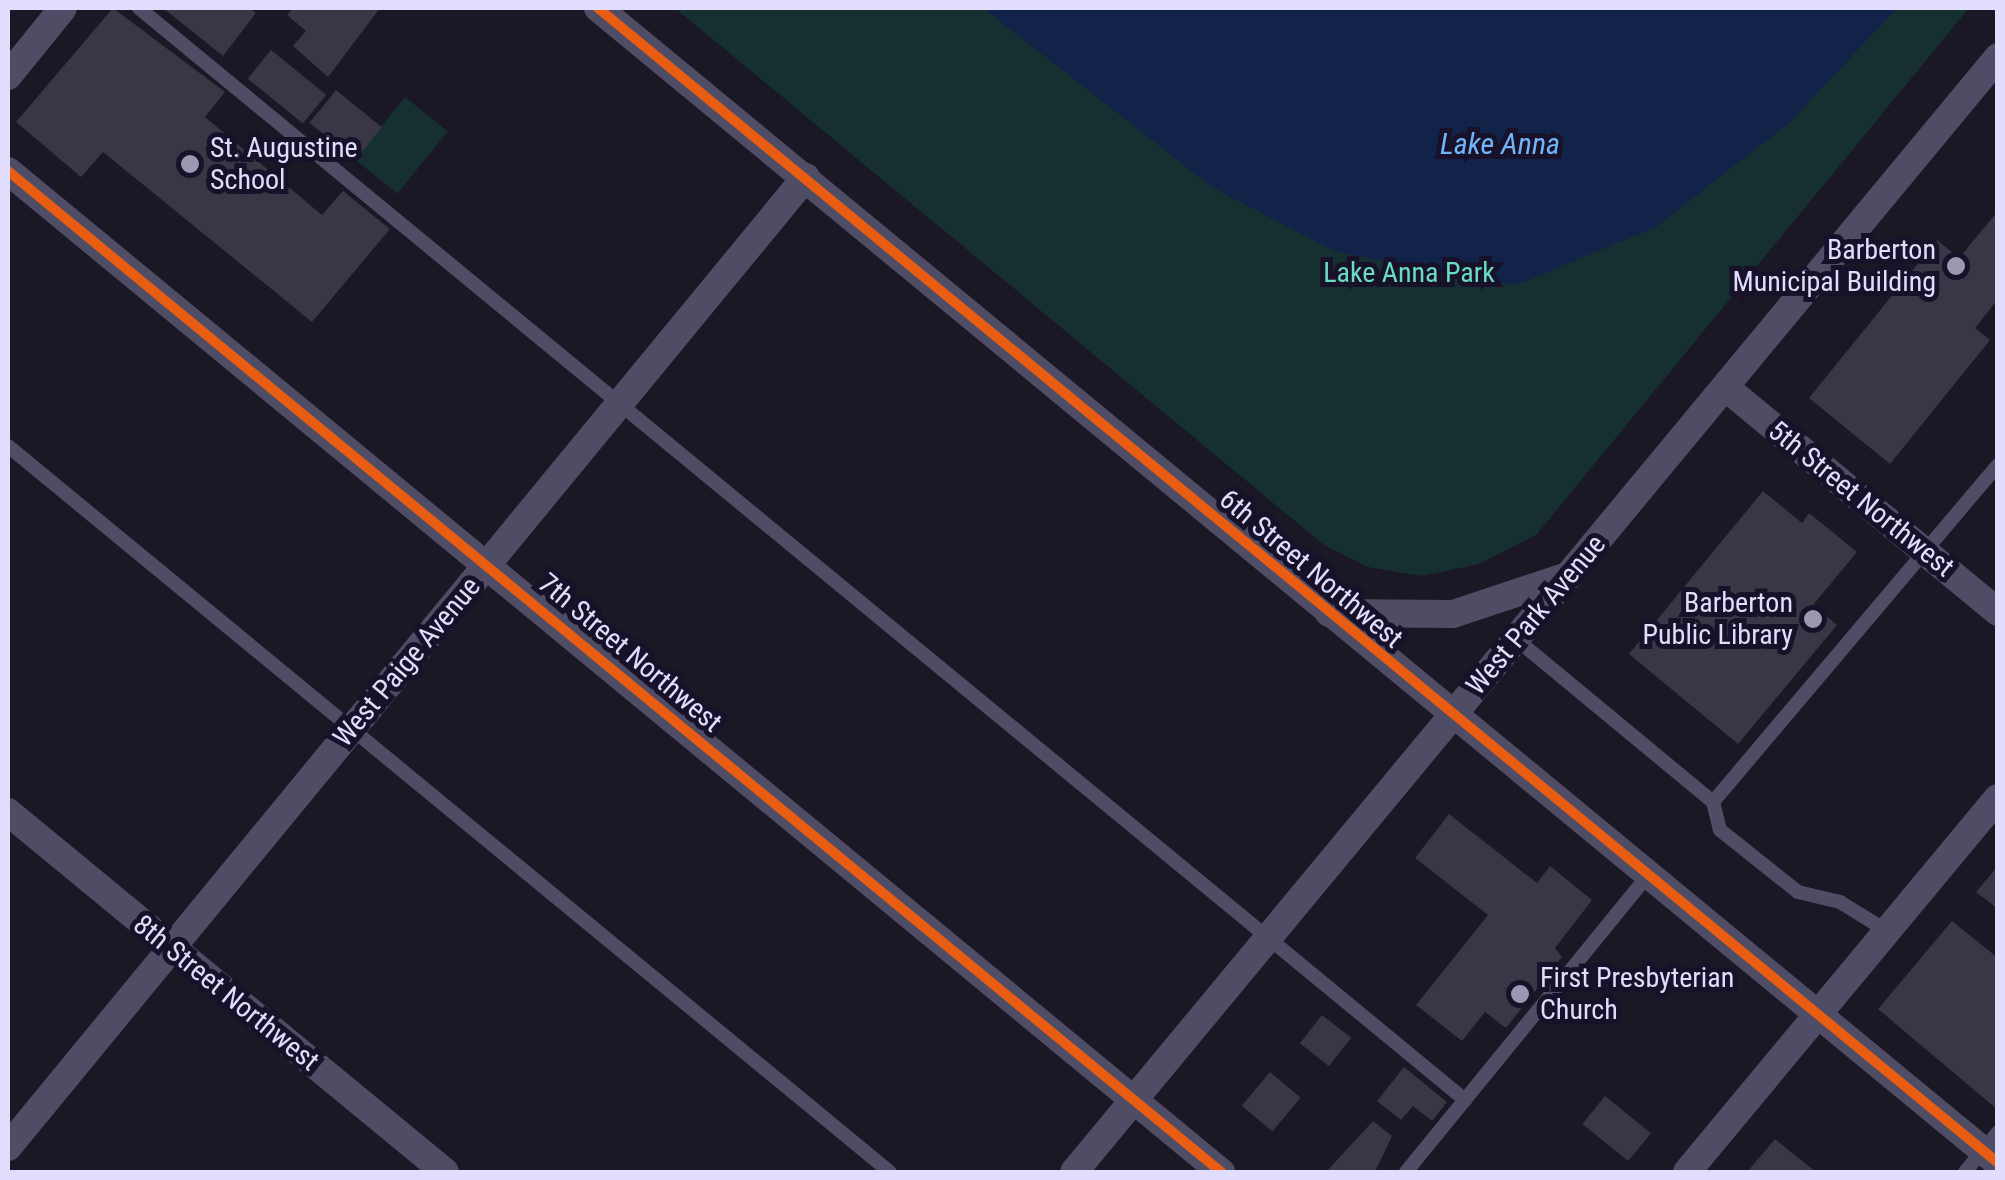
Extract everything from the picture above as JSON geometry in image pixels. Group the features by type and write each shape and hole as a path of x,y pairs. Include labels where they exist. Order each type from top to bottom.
{"street":[{"path":"8,76 63,8"},
{"name":"6th Street Northwest","path":"598,8 1452,716 1993,1148"},
{"name":"West Park Avenue","path":"1074,1172 1998,57"},
{"name":"7th Street Northwest","path":"8,171 1222,1172"},
{"name":"West Paige Avenue","path":"8,1147 806,177"},
{"name":"5th Street Northwest","path":"1725,388 1998,612"},
{"path":"1329,612 1453,614 1570,575"},
{"path":"1687,1172 1998,798"},
{"name":"8th Street Northwest","path":"8,812 445,1172"}],"lane":[{"path":"139,8 1465,1100"},
{"path":"8,446 890,1172"},
{"path":"1713,802 1998,465"},
{"path":"1516,639 1713,802 1720,830 1798,892 1840,902 1888,931"},
{"path":"1406,1172 1649,874"},
{"path":"1964,1172 1993,1148"}],"green space":[{"name":"Lake Anna Park","path":"675,8 1969,8 1536,535 1479,564 1422,576 1368,567 1324,545"},
{"path":"405,97 448,132 397,194 355,159"}],"water":[{"name":"Lake Anna","path":"983,8 1897,8 1790,122 1656,227 1516,285 1336,252 1212,187"}],"building":[{"name":"St. Augustine School","path":"113,8 225,92 205,117 322,215 343,191 390,229 312,322 103,152 81,177 16,122"},
{"path":"163,8 250,8 256,13 223,56"},
{"path":"293,8 380,8 328,77 293,46 306,31 287,15"},
{"path":"271,50 326,95 303,123 248,79"},
{"path":"336,90 382,127 355,160 310,123"},
{"path":"1998,211 1998,299 1975,328 1990,340 1890,464 1809,398 1937,240 1959,258"},
{"path":"1763,491 1802,523 1809,513 1857,552 1813,605 1837,625 1738,744 1629,654"},
{"path":"1449,814 1537,883 1550,866 1592,900 1555,948 1562,957 1506,1028 1485,1012 1462,1041 1416,1005 1488,915 1415,858"},
{"path":"1998,866 1998,909 1976,892"},
{"path":"1952,921 1998,958 1998,1110 1878,1009"},
{"path":"1322,1015 1351,1038 1329,1066 1300,1043"},
{"path":"1404,1067 1447,1102 1432,1121 1413,1106 1401,1120 1377,1101"},
{"path":"1270,1072 1301,1098 1272,1131 1242,1106"},
{"path":"1605,1096 1651,1133 1628,1161 1582,1124"},
{"path":"1373,1121 1392,1136 1375,1172 1326,1172"},
{"path":"1775,1139 1816,1172 1747,1172"}],"cycle path":[{"path":"598,8 1998,1163"},
{"path":"8,171 1221,1172"}],"place":[{"name":"St. Augustine School","path":"190,164"},
{"name":"Barberton Municipal Building","path":"1956,266"},
{"name":"Barberton Public Library","path":"1813,619"},
{"name":"First Presbyterian Church","path":"1520,994"}]}
